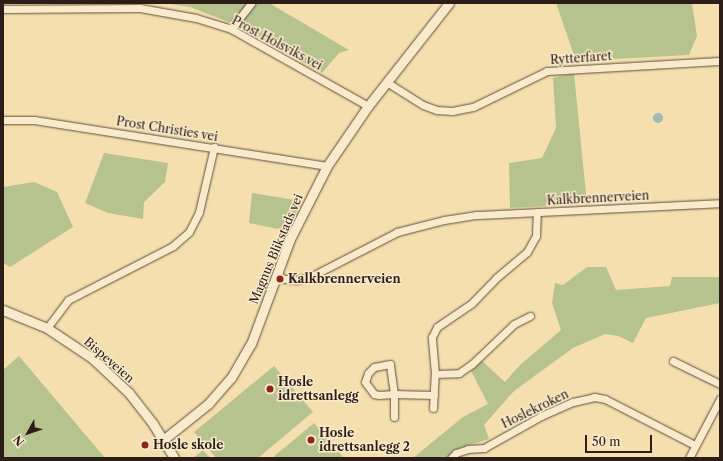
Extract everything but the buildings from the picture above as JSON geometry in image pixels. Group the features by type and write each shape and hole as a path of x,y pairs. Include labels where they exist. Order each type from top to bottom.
{"street":[{"path":"231,29 251,3"},
{"name":"Magnus Blikstads vei","path":"164,440 208,404 231,378 251,344 290,239 327,166 368,106 388,83 449,3"},
{"name":"Prost Holsviks vei","path":"3,9 140,8 172,12 231,29 368,106"},
{"name":"Rytterfaret","path":"388,83 423,105 437,110 452,110 473,107 547,71 720,61"},
{"name":"Prost Christies vei","path":"3,120 34,120 214,147 327,166"},
{"path":"47,328 68,300 173,246 189,232 199,212 214,147"},
{"name":"Kalkbrennerveien","path":"275,278 296,280 310,276 371,243 410,228 477,215 720,203"},
{"path":"433,408 435,374 432,337 437,327 472,303 496,278 527,252 536,236 537,212"},
{"name":"Bispeveien","path":"3,310 47,328 70,342 109,373 129,394 164,440 174,458"},
{"path":"435,374 459,373 472,364 514,324 530,316"},
{"path":"674,361 720,384"},
{"path":"394,417 394,394 390,364 374,367 368,373 365,382 369,390 379,395 394,394 434,395"},
{"name":"Hoslekroken","path":"451,458 456,452 468,449 484,448 541,416 573,402 594,397 605,399 695,445"},
{"path":"689,458 720,399"}],"green space":[{"path":"164,3 269,3 349,50 339,53 322,73 244,28 190,7"},
{"path":"556,3 692,3 697,36 689,55 576,61"},
{"path":"574,73 587,204 510,208 509,163 542,158 556,128 553,78"},
{"path":"104,153 168,163 165,182 144,202 143,219 108,213 85,203"},
{"path":"34,182 57,192 73,227 10,267 3,263 3,187"},
{"path":"252,193 301,201 287,231 249,223"},
{"path":"587,267 606,267 616,290 670,286 672,277 720,277 720,303 646,318 633,343 618,336 605,334 573,348 514,391 484,425 489,439 460,448 446,458 413,458 463,417 488,404 471,371 482,361 505,382 520,365 561,330 552,303 555,283 563,285"},
{"path":"19,356 105,458 3,458 3,370"},
{"name":"Hosle idrettsanlegg","path":"274,366 313,412 258,458 216,458 194,432"},
{"name":"Hosle idrettsanlegg 2","path":"314,423 344,458 272,458"},
{"path":"203,450 210,458 193,458"}],"water":[{"path":"656,113 660,113 662,114 662,122 656,123 653,120 653,116"}],"place":[{"name":"Kalkbrennerveien","path":"280,279"},
{"name":"Hosle idrettsanlegg","path":"270,389"},
{"name":"Hosle idrettsanlegg 2","path":"311,440"},
{"name":"Hosle skole","path":"145,445"}]}
